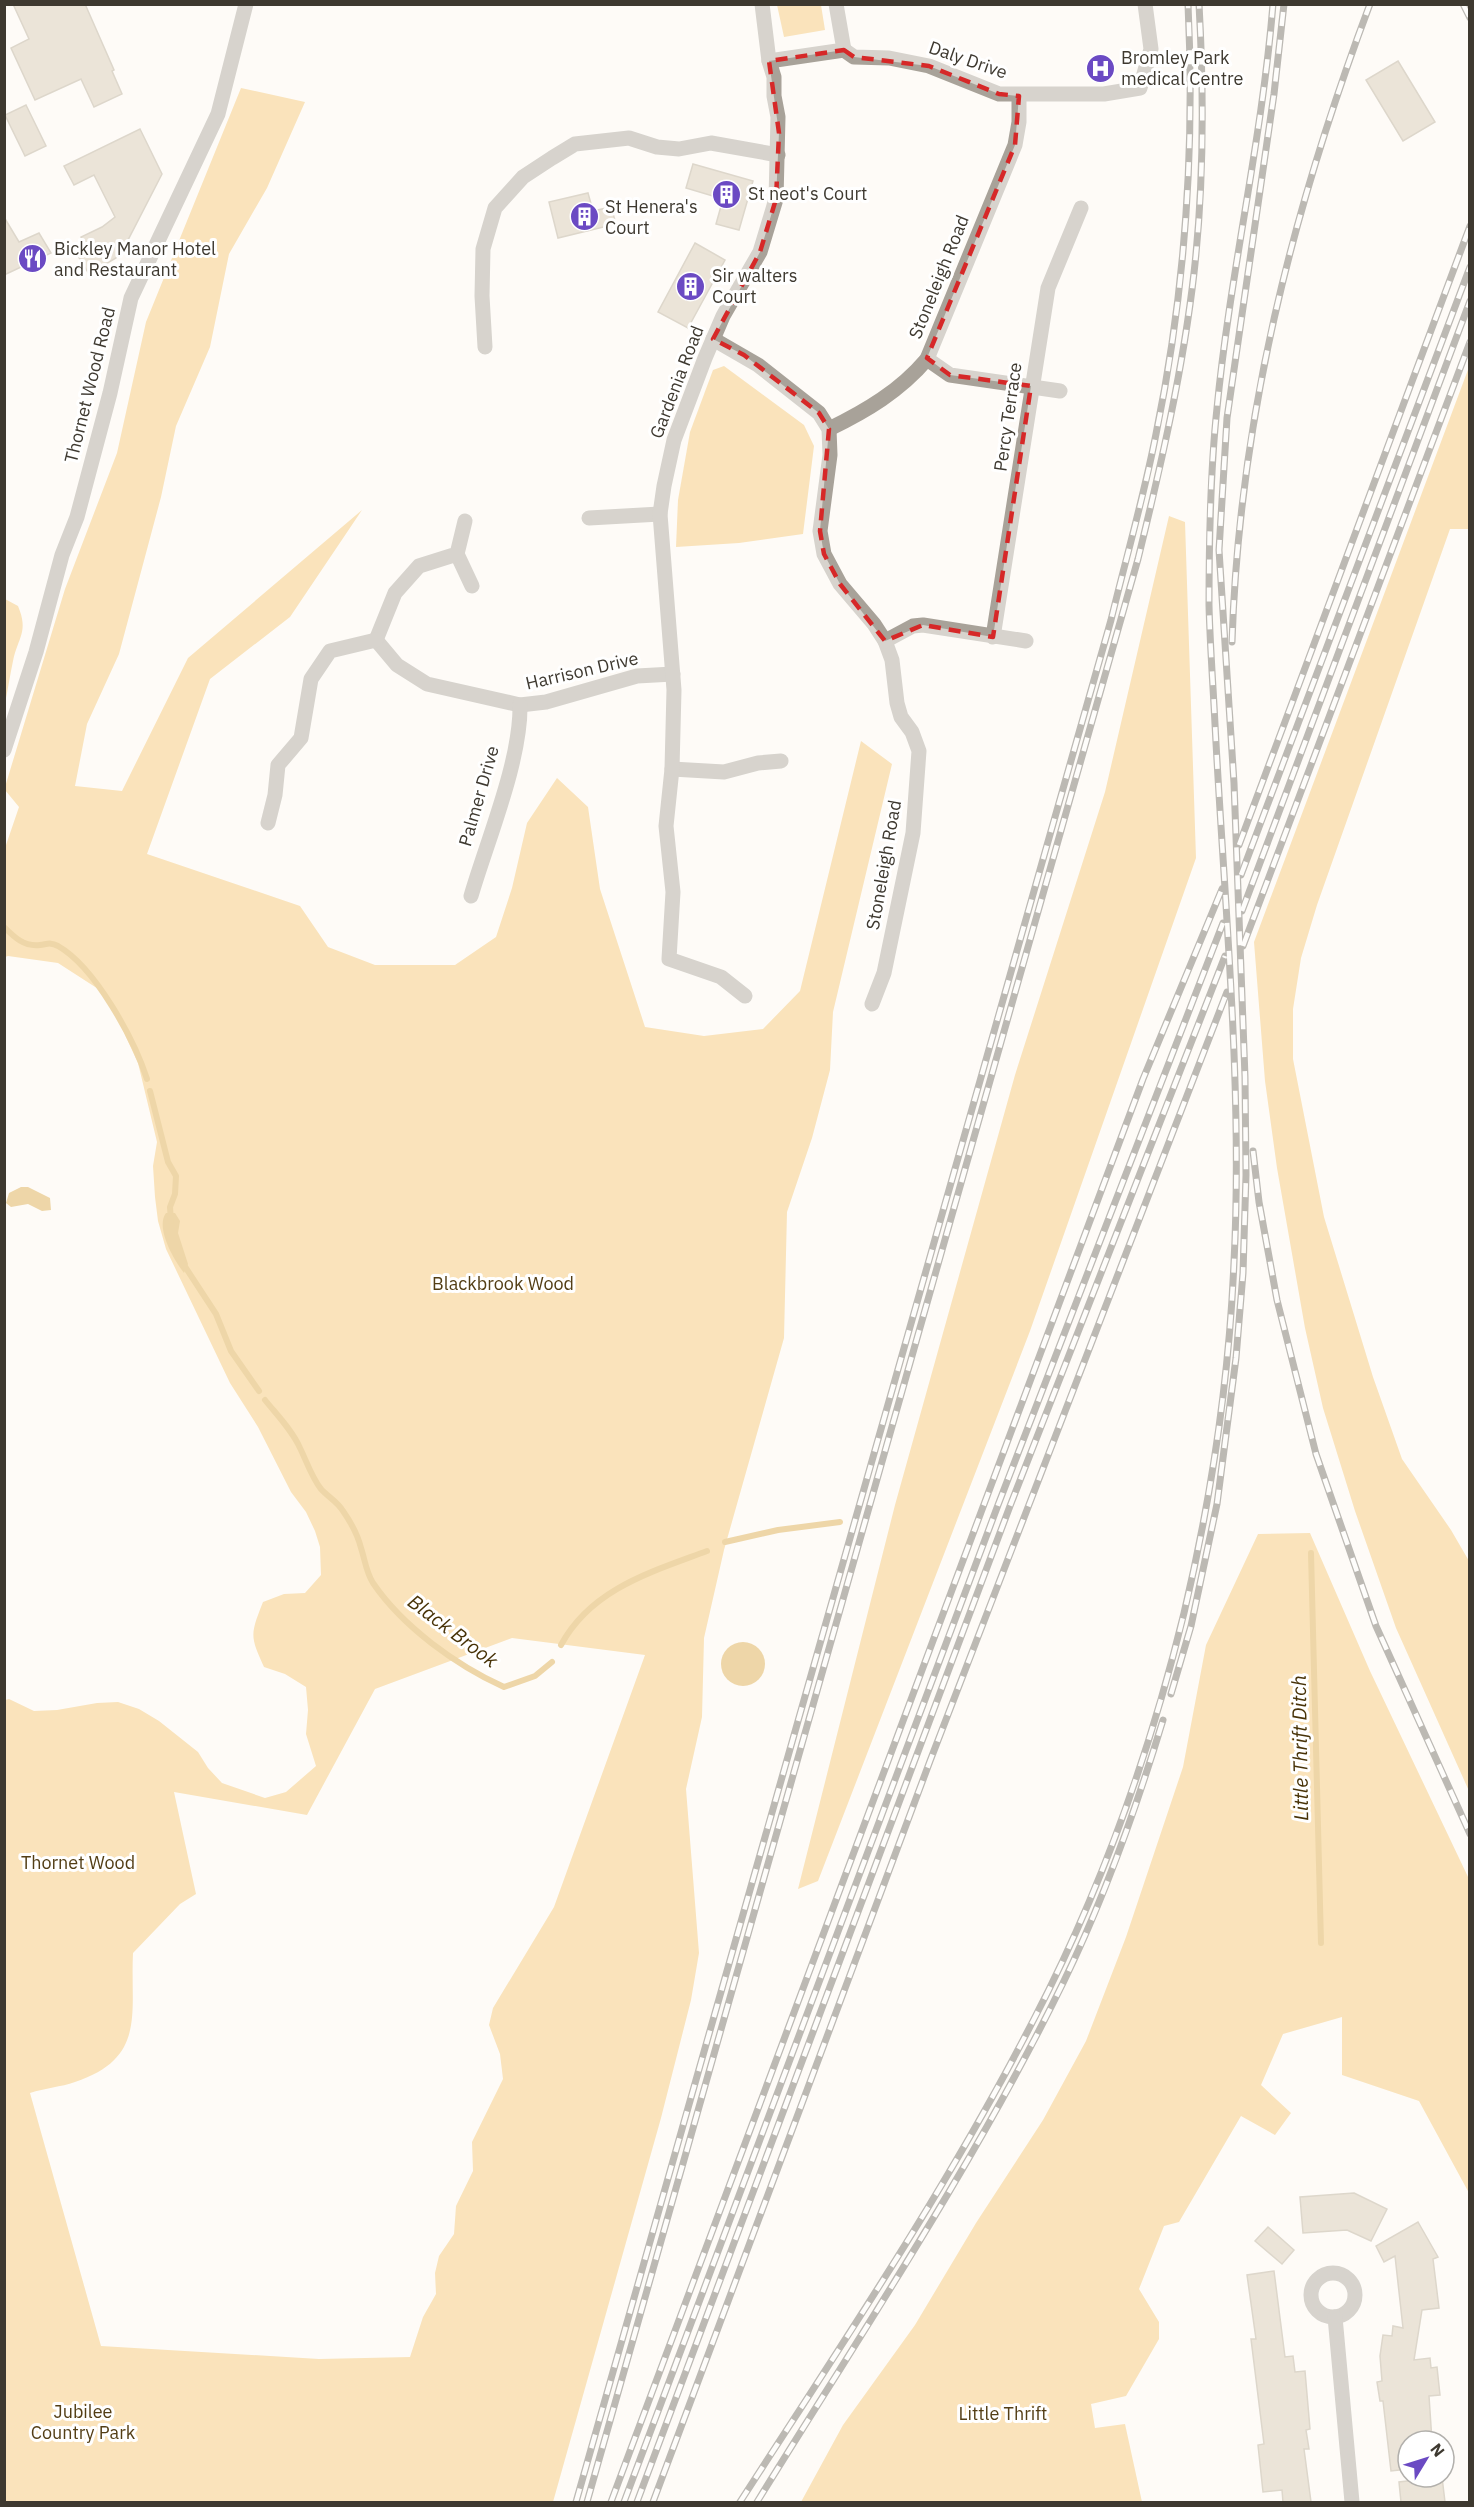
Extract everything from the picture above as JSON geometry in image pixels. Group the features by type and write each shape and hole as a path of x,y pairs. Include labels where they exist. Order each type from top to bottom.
{"street":[{"name":"Thornet Wood Road","path":"4,750 36,652 63,555 77,517 110,393 131,298 218,114 246,4"},
{"name":"Gardenia Road","path":"746,996 721,977 669,959 673,892 666,826 672,768 673,674 660,514 674,440 723,316 760,252 776,199 778,117 762,4"},
{"path":"769,61 844,50 836,4"},
{"name":"Daly Drive","path":"844,50 854,57 889,58 928,66 999,94 1019,96 1104,94 1140,88 1151,49 1145,4"},
{"name":"Stoneleigh Road","path":"872,1004 884,973 913,833 919,751 912,732 901,717 892,660 885,641 874,624 840,584 824,554 821,541 830,455 829,429 884,399 914,375 927,359 1015,146 1019,122 1019,96"},
{"path":"485,347 482,296 483,249 495,208 523,177 575,144 629,138 657,147 679,149 711,143 778,155"},
{"name":"Percy Terrace","path":"993,637 1048,288 1081,208"},
{"path":"713,339 744,355 776,379 819,413 829,429"},
{"path":"927,359 950,375 1060,392"},
{"path":"589,518 660,514"},
{"path":"465,521 457,554 472,586"},
{"path":"268,823 275,795 278,765 301,738 311,679 330,651 376,640 395,593 419,566 457,554"},
{"path":"885,641 913,626 923,625 1026,641"},
{"name":"Harrison Drive","path":"376,640 397,665 427,684 520,705 546,702 637,676 673,674"},
{"name":"Palmer Drive","path":"471,896 508,776 520,718 520,705"},
{"path":"672,768 724,772 758,763 781,761"},
{"path":"1335,2317 1352,2502"}],"highlighted area":[{"path":"844,50 854,57 929,66 999,94 1019,96 1015,145 927,358 950,375 1031,386 993,637 923,625 885,641 840,584 824,554 820,531 829,429 819,413 744,355 713,339 760,252 776,199 779,133 769,61"}],"green space":[{"path":"777,5 821,5 825,30 784,37"},
{"path":"241,88 305,102 267,188 229,254 210,347 176,426 161,497 119,654 87,724 75,786 122,791 188,658 362,510 290,617 210,679 147,854 300,906 328,947 375,965 455,965 496,937 512,888 527,823 557,778 588,807 600,889 645,1027 704,1036 763,1029 800,991 861,741 892,764 833,1012 830,1070 812,1138 787,1212 784,1338 724,1550 704,1638 702,1717 686,1789 699,1953 691,2000 661,2118 553,2502 5,2502 5,1700 9,1699 34,1711 118,1702 139,1709 159,1721 198,1752 208,1768 222,1783 265,1798 286,1792 316,1766 306,1734 308,1710 306,1687 285,1674 264,1667 253,1635 263,1602 284,1594 305,1593 321,1575 320,1547 306,1512 291,1492 258,1427 230,1383 166,1249 158,1221 155,1197 153,1166 157,1142 138,1063 106,994 58,963 5,957 5,848 19,807 5,787 65,589 117,453 146,322","holes":["512,1638 645,1655 554,1907 493,2008 489,2025 500,2054 503,2079 472,2142 473,2171 456,2206 454,2234 439,2256 435,2273 436,2294 423,2317 410,2357 319,2359 101,2346 30,2093 70,2084 98,2072 114,2060 124,2046 130,2031 132,2014 133,1953 180,1904 196,1894 174,1792 307,1815 375,1689"]},
{"path":"724,366 804,425 814,446 803,534 739,543 676,547 678,500 690,432 713,370"},
{"path":"1469,367 1469,529 1450,529 1317,905 1301,958 1293,1009 1293,1059 1324,1217 1373,1377 1402,1459 1451,1530 1469,1561 1469,1791 1396,1628 1355,1511 1323,1408 1305,1328 1277,1168 1265,1081 1254,942"},
{"path":"1169,516 1185,522 1196,858 1030,1331 818,1881 798,1889 895,1505 1015,1075 1105,792"},
{"path":"5,599 18,606 23,628 13,661 5,703"},
{"name":"Little Thrift","path":"1310,1533 1370,1671 1469,1879 1469,2193 1419,2101 1342,2075 1342,2017 1283,2034 1261,2085 1291,2113 1275,2135 1241,2116 1179,2222 1164,2226 1139,2289 1159,2322 1159,2339 1126,2396 1091,2404 1095,2428 1125,2424 1142,2502 801,2502 843,2425 915,2325 976,2223 1043,2120 1086,2041 1126,1937 1183,1767 1206,1645 1258,1534"}],"shaded area":[{"path":"21,1187 28,1187 50,1198 51,1210 42,1211 28,1204 11,1207 6,1203 9,1193"},
{"path":"166,1213 175,1213 180,1221 178,1233 188,1264 184,1273 175,1260 164,1235 163,1219"},
{"path":"743,1642 758,1649 765,1664 758,1679 743,1686 728,1679 721,1664 728,1649"}],"building":[{"path":"13,4 85,4 122,94 94,107 81,79 35,100 11,48 29,39"},
{"path":"1398,61 1435,122 1403,141 1366,80"},
{"path":"26,105 46,146 25,156 5,115"},
{"path":"140,129 162,174 116,258 89,274 75,251 85,246 81,237 102,227 115,217 94,175 74,185 64,166"},
{"name":"St neot's Court","path":"693,164 753,181 739,230 716,224 723,199 686,188"},
{"name":"St Henera's Court","path":"588,193 593,211 611,207 616,224 558,238 549,202"},
{"path":"4,217 19,242 39,233 51,253 4,275"},
{"name":"Sir walters Court","path":"695,243 725,260 688,328 658,312"},
{"path":"1354,2193 1387,2209 1371,2241 1347,2230 1303,2233 1300,2197"},
{"path":"1418,2222 1438,2257 1433,2259 1439,2308 1422,2310 1414,2360 1430,2358 1431,2368 1437,2367 1440,2395 1429,2396 1431,2429 1396,2429 1396,2470 1391,2471 1383,2401 1380,2401 1377,2382 1382,2381 1380,2356 1383,2335 1392,2336 1393,2326 1403,2328 1395,2256 1384,2262 1376,2246"},
{"path":"1268,2227 1294,2250 1282,2264 1255,2241"},
{"path":"1274,2271 1285,2357 1293,2356 1295,2372 1305,2371 1310,2429 1306,2430 1309,2449 1304,2449 1311,2502 1283,2502 1282,2490 1263,2492 1258,2445 1264,2444 1251,2339 1256,2339 1247,2275"},
{"path":"1400,2489 1443,2489 1445,2502 1401,2502"}],"waterway":[{"name":"Black Brook","path":"4,927 24,943 58,946 86,970 112,1005 133,1044 147,1079"},
{"name":"Black Brook","path":"150,1091 168,1162 176,1176 175,1194 170,1207 171,1221"},
{"name":"Black Brook","path":"182,1262 216,1314 231,1351 259,1391"},
{"name":"Black Brook","path":"265,1400 297,1441 318,1485 338,1504 348,1519 358,1539 373,1583 399,1615 449,1656 504,1687 535,1676 552,1662"},
{"name":"Black Brook","path":"725,1542 778,1530 840,1522"},
{"name":"Black Brook","path":"561,1645 574,1626 606,1596 644,1575 707,1551"},
{"name":"Little Thrift Ditch","path":"1311,1553 1321,1943"}],"railway":[{"path":"576,2502 1111,620 1140,504 1166,381 1181,274 1189,167 1188,4"},
{"path":"587,2502 1138,559 1178,381 1194,273 1200,206 1202,139 1199,4"},
{"path":"740,2502 930,2204 1001,2082 1058,1971 1102,1872 1139,1769 1156,1718 1194,1570 1217,1439 1228,1351 1236,1196 1231,993 1209,620 1211,482 1223,357 1261,106 1273,4"},
{"path":"1171,1694 1191,1626 1217,1504 1236,1358 1243,1273 1246,1175 1245,1077 1234,783 1219,550 1227,418 1274,94 1284,4"},
{"path":"1232,642 1237,559 1246,478 1258,397 1274,317 1317,160 1370,4"},
{"path":"1463,4 1470,18"},
{"path":"1239,845 1470,226"},
{"path":"1241,875 1470,267"},
{"path":"1242,911 1470,301"},
{"path":"1243,946 1470,342"},
{"path":"611,2502 1143,1079 1222,889"},
{"path":"624,2502 998,1505 1223,923"},
{"path":"637,2502 1010,1506 1225,956"},
{"path":"653,2502 930,1761 1227,992"},
{"path":"1253,1151 1259,1202 1277,1300 1316,1454 1376,1626 1470,1834"},
{"path":"757,2502 916,2246 1029,2050 1063,1983 1106,1886 1142,1787 1163,1720"}],"place":[{"name":"Bromley Park medical Centre","path":"1100,68"},
{"name":"St neot's Court","path":"727,194"},
{"name":"St Henera's Court","path":"584,217"},
{"name":"Bickley Manor Hotel and Restaurant","path":"33,259"},
{"name":"Sir walters Court","path":"691,286"}],"park label":[{"name":"Blackbrook Wood","path":"503,1284"},
{"name":"Thornet Wood","path":"78,1863"},
{"name":"Jubilee Country Park","path":"83,2422"}]}
